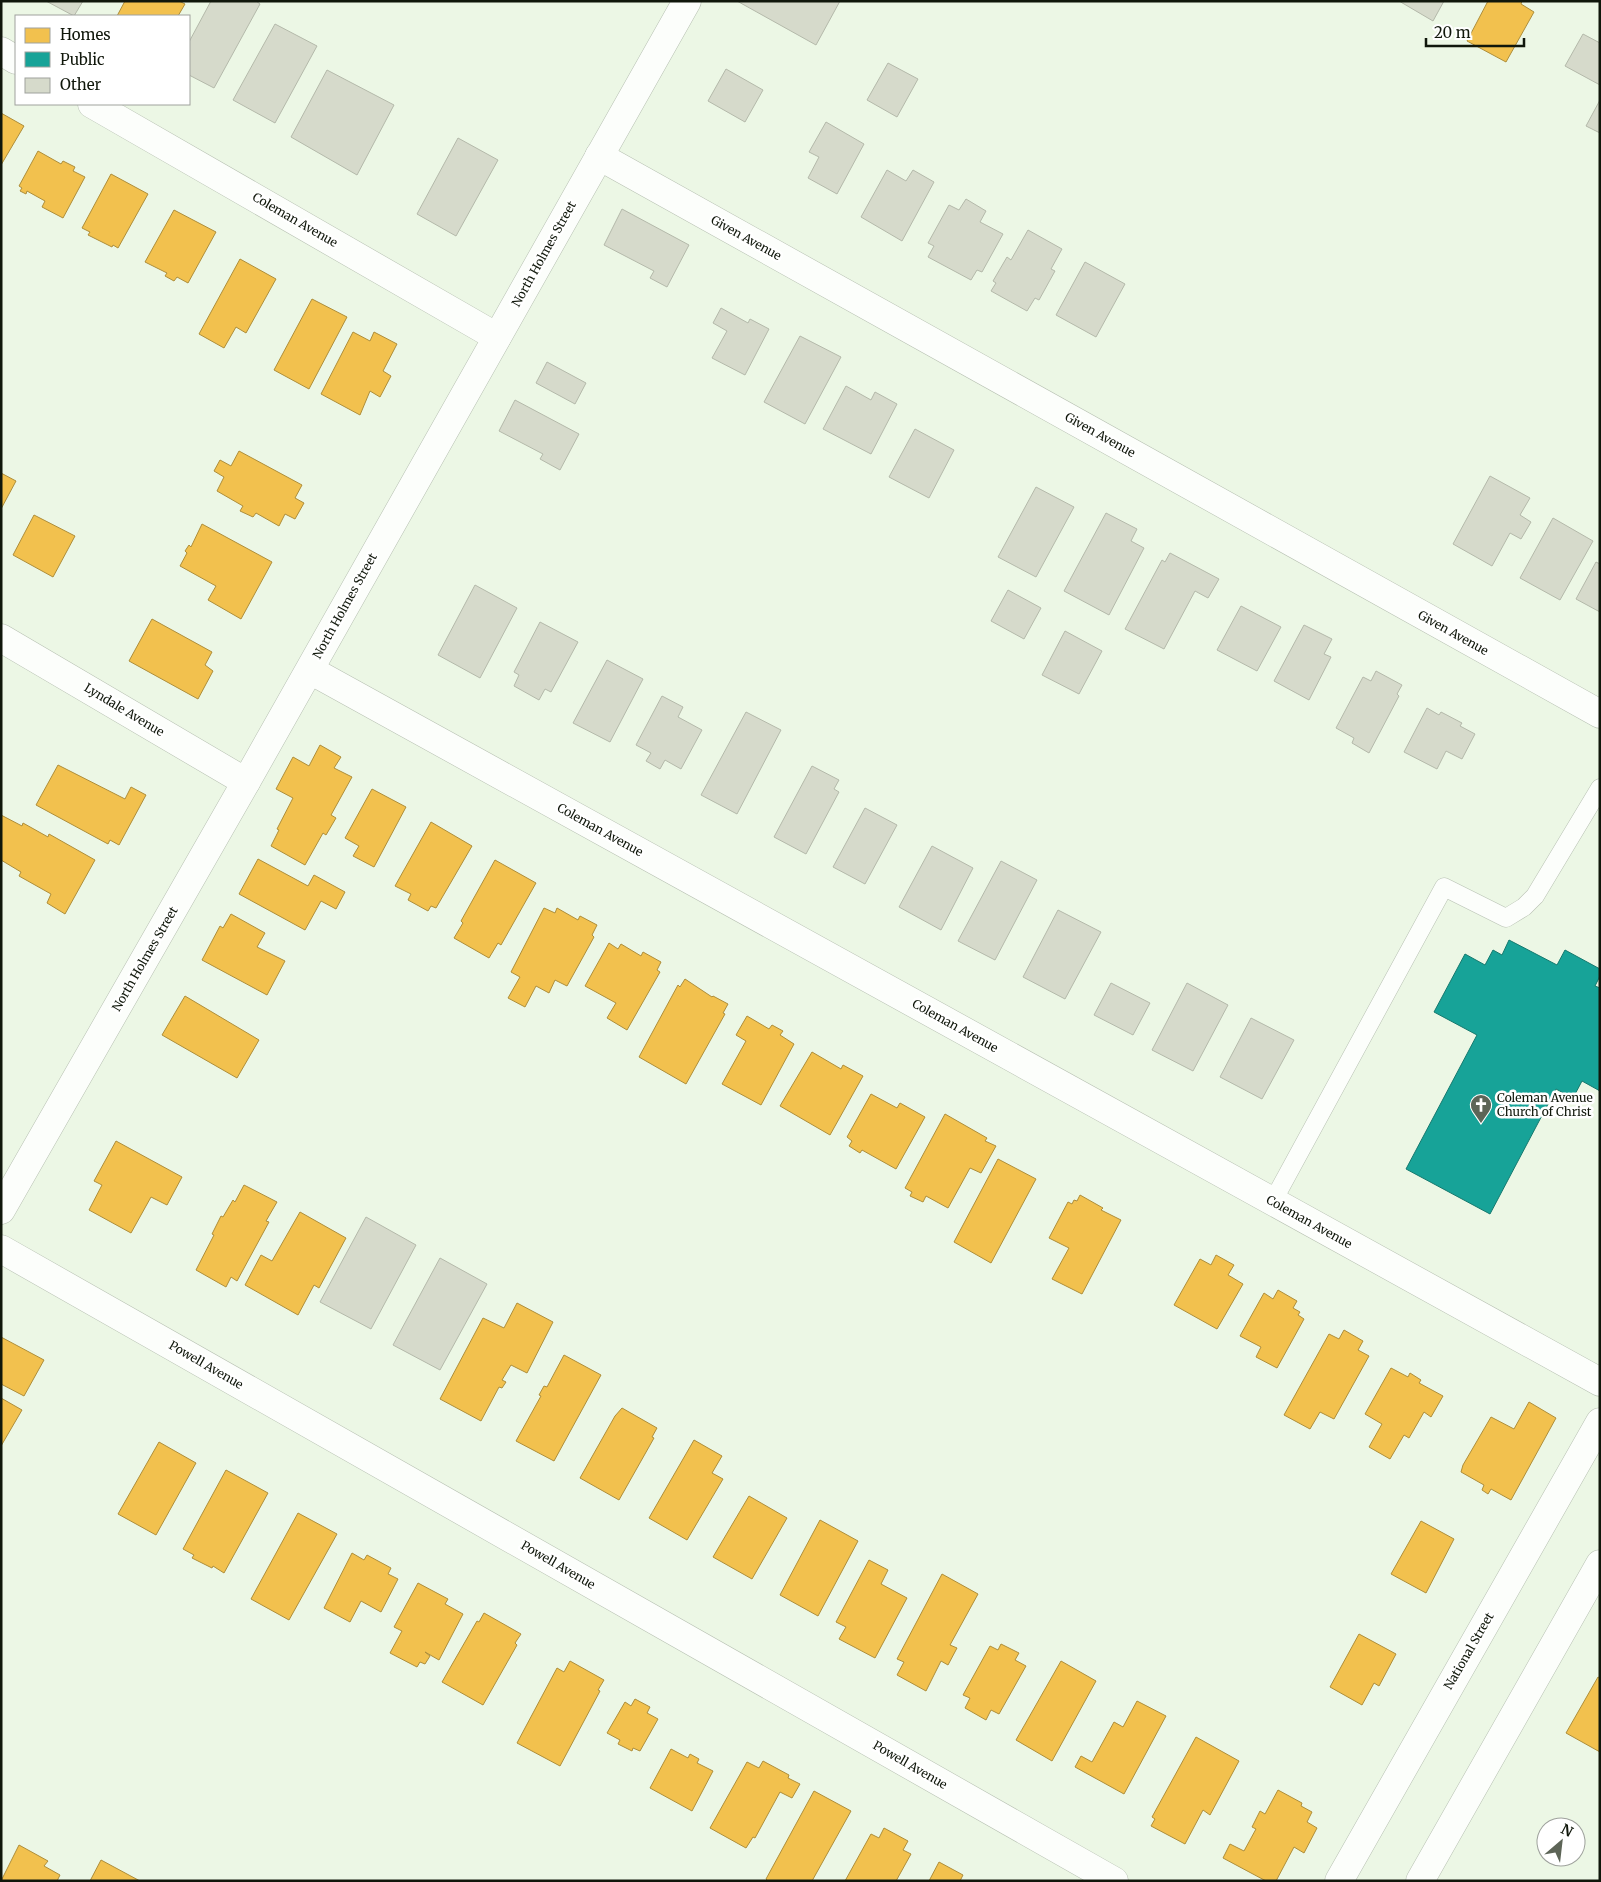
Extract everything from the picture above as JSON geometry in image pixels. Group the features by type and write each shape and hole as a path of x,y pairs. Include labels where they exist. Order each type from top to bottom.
{"street":[{"name":"North Holmes Street","path":"1,1210 310,670 687,1"},
{"path":"1,51 15,59"},
{"name":"Coleman Avenue","path":"94,105 497,337"},
{"name":"Given Avenue","path":"599,156 1600,714"},
{"name":"Lyndale Avenue","path":"1,638 246,782"},
{"name":"Coleman Avenue","path":"310,670 1600,1382"},
{"name":"Powell Avenue","path":"1,1249 1114,1881"},
{"name":"National Street","path":"1339,1881 1600,1422"},
{"path":"1420,1881 1600,1564"}],"lane":[{"path":"1273,1201 1444,887 1506,918 1524,907 1535,896 1600,788"}],"building: Homes":[{"path":"125,1 179,1 185,4 179,15 118,15"},
{"path":"1488,1 1522,1 1521,4 1534,12 1506,62 1467,41"},
{"path":"1,113 24,126 1,165"},
{"path":"38,151 61,164 63,161 75,167 73,171 85,177 63,218 42,207 45,201 27,191 26,194 20,191 22,188 19,186"},
{"path":"111,174 148,194 118,248 88,235 90,232 82,228"},
{"path":"174,210 216,232 188,283 177,277 174,281 165,276 167,273 145,262"},
{"path":"240,259 276,279 246,333 236,327 224,348 199,334"},
{"path":"312,299 347,317 309,389 274,370"},
{"path":"353,332 370,341 374,332 397,344 383,371 391,376 380,397 370,391 360,415 321,394"},
{"path":"239,451 302,485 295,498 304,503 295,519 285,514 279,526 256,513 253,517 240,511 243,506 217,491 224,477 214,471 220,460 231,466"},
{"path":"1,473 16,481 1,509"},
{"path":"34,515 75,536 53,577 13,555"},
{"path":"202,524 272,562 241,619 208,600 216,586 180,566 187,553 185,551 189,545 191,547"},
{"path":"152,619 212,652 205,665 213,671 198,699 129,661"},
{"path":"320,745 341,757 334,768 352,777 331,815 336,818 326,835 323,833 305,865 271,846 279,830 277,829 293,798 276,789 293,757 309,766"},
{"path":"58,765 125,799 131,787 146,795 119,845 110,840 108,844 36,805"},
{"path":"372,789 406,807 374,867 353,856 359,846 345,838"},
{"path":"1,815 22,826 23,823 48,837 49,834 95,860 65,914 47,903 51,894 19,876 21,872 1,860"},
{"path":"431,822 472,846 436,908 431,906 428,911 408,900 411,894 395,886"},
{"path":"258,859 308,886 314,875 345,892 336,909 321,901 305,930 239,894"},
{"path":"495,860 536,883 501,945 498,943 489,958 454,938 463,923 461,921"},
{"path":"544,908 555,913 557,908 578,920 580,916 597,925 592,935 594,937 567,986 555,980 549,993 536,986 525,1007 508,998 520,977 511,972"},
{"path":"231,914 265,933 257,947 285,961 267,995 202,960 220,926 223,928"},
{"path":"609,943 618,949 621,944 641,956 643,952 661,962 657,970 660,972 627,1030 607,1018 616,1003 585,986"},
{"path":"685,979 712,997 728,1004 723,1013 725,1014 686,1084 639,1057 678,985 680,987"},
{"path":"185,996 259,1040 237,1078 162,1035"},
{"path":"747,1016 769,1029 772,1025 783,1031 780,1035 794,1044 761,1105 722,1084 746,1041 736,1035"},
{"path":"812,1052 841,1069 843,1065 863,1076 830,1135 780,1106"},
{"path":"871,1094 897,1108 900,1103 925,1117 896,1169 862,1150 860,1153 849,1146 852,1141 847,1137"},
{"path":"945,1114 987,1138 985,1141 996,1146 981,1173 970,1168 948,1208 926,1196 923,1202 910,1196 912,1192 905,1188"},
{"path":"116,1141 182,1177 167,1205 151,1197 131,1233 89,1210 102,1185 94,1181"},
{"path":"998,1159 1036,1179 991,1263 954,1242"},
{"path":"244,1185 277,1202 266,1221 269,1222 237,1281 231,1277 226,1287 196,1270 214,1235 212,1234 221,1216 223,1217 233,1200 235,1202"},
{"path":"1080,1195 1103,1208 1101,1210 1121,1220 1082,1294 1052,1279 1069,1248 1049,1238 1068,1202 1072,1204 1074,1200 1077,1201"},
{"path":"300,1212 346,1238 319,1288 314,1285 298,1315 245,1285 261,1255 272,1261"},
{"path":"1216,1255 1234,1265 1228,1275 1243,1284 1217,1329 1174,1305 1200,1259 1211,1265"},
{"path":"1278,1290 1297,1301 1293,1308 1300,1312 1298,1315 1304,1319 1277,1368 1256,1357 1261,1347 1240,1336 1264,1293 1273,1299"},
{"path":"517,1303 553,1322 527,1373 511,1365 502,1380 506,1382 502,1388 499,1387 481,1421 440,1399 483,1318 504,1328"},
{"path":"1344,1330 1363,1341 1358,1350 1369,1356 1334,1419 1320,1412 1310,1429 1284,1415 1329,1334 1339,1339"},
{"path":"1,1337 44,1360 24,1396 1,1384"},
{"path":"564,1355 601,1375 554,1461 516,1441 541,1396 539,1395 544,1386 547,1387"},
{"path":"1391,1368 1408,1377 1410,1373 1421,1380 1419,1383 1443,1396 1431,1417 1424,1412 1409,1438 1404,1435 1390,1459 1369,1447 1382,1424 1365,1414"},
{"path":"1,1398 22,1410 1,1446"},
{"path":"1529,1402 1556,1418 1511,1500 1491,1489 1488,1494 1482,1490 1484,1485 1461,1472 1463,1465 1491,1417 1514,1429"},
{"path":"622,1408 657,1428 652,1437 654,1438 619,1500 580,1478 615,1416"},
{"path":"694,1440 722,1456 712,1473 723,1479 687,1540 649,1518"},
{"path":"159,1442 196,1463 156,1535 118,1514"},
{"path":"226,1470 268,1493 224,1573 213,1566 212,1568 192,1558 194,1555 183,1549"},
{"path":"749,1496 787,1518 752,1579 713,1557"},
{"path":"298,1513 337,1534 289,1620 251,1599"},
{"path":"820,1520 858,1541 818,1616 780,1595"},
{"path":"1421,1521 1454,1539 1426,1593 1391,1574"},
{"path":"352,1553 364,1560 367,1555 391,1568 388,1574 398,1579 381,1612 361,1601 350,1622 324,1608"},
{"path":"869,1560 888,1570 881,1584 907,1598 875,1658 839,1639 846,1627 836,1622"},
{"path":"942,1574 978,1594 950,1645 957,1648 948,1665 941,1661 926,1691 897,1675 904,1662 897,1659"},
{"path":"418,1583 448,1599 445,1604 463,1614 439,1660 425,1652 430,1656 425,1664 420,1662 417,1667 390,1653 402,1631 394,1627"},
{"path":"484,1613 521,1634 515,1643 517,1645 483,1705 442,1682 477,1621 479,1622"},
{"path":"1359,1634 1396,1654 1379,1686 1374,1683 1362,1705 1330,1687"},
{"path":"1001,1644 1019,1653 1015,1660 1026,1666 999,1714 991,1710 986,1720 965,1708 970,1698 963,1695 990,1646 998,1650"},
{"path":"570,1661 604,1680 560,1766 517,1743 557,1668 564,1672"},
{"path":"1061,1661 1096,1681 1052,1761 1016,1740"},
{"path":"1598,1677 1600,1678 1600,1752 1566,1733"},
{"path":"635,1699 650,1707 647,1713 658,1719 640,1751 633,1748 632,1751 618,1744 620,1740 607,1733 625,1702 631,1706"},
{"path":"1137,1701 1166,1716 1124,1794 1075,1767 1081,1756 1092,1762 1114,1722 1123,1727"},
{"path":"1196,1737 1239,1761 1210,1815 1203,1810 1185,1844 1151,1826 1155,1819 1152,1817"},
{"path":"671,1749 688,1758 690,1754 699,1759 697,1763 713,1771 692,1811 650,1788"},
{"path":"763,1761 789,1775 788,1778 800,1784 792,1798 780,1792 755,1838 753,1837 746,1848 710,1828 747,1762 759,1768"},
{"path":"1278,1790 1302,1803 1301,1806 1312,1812 1307,1822 1317,1828 1304,1853 1294,1847 1276,1881 1266,1881 1223,1858 1230,1844 1244,1851 1256,1829 1252,1827 1260,1811 1265,1814"},
{"path":"814,1791 851,1811 812,1881 768,1881 766,1879"},
{"path":"884,1828 908,1841 903,1850 911,1854 896,1881 845,1881 871,1834 879,1838"},
{"path":"19,1845 48,1861 44,1866 60,1875 57,1881 1,1881"},
{"path":"101,1860 140,1881 90,1881"},
{"path":"939,1862 963,1875 960,1881 929,1881"}],"building: Public":[{"path":"1509,940 1557,965 1565,950 1600,969 1600,976 1595,986 1600,988 1600,1091 1582,1081 1573,1098 1556,1089 1490,1214 1406,1169 1477,1035 1434,1012 1465,954 1485,965 1493,950 1502,955"}],"building: Other":[{"path":"46,1 83,1 75,15"},
{"path":"211,1 256,1 260,4 214,88 190,76 190,40"},
{"path":"737,1 840,1 816,45"},
{"path":"1399,1 1444,1 1433,21"},
{"path":"275,24 317,46 275,123 233,100"},
{"path":"1583,34 1600,43 1600,85 1565,66"},
{"path":"888,63 918,79 897,117 867,100"},
{"path":"726,69 763,90 745,122 708,101"},
{"path":"327,70 394,105 357,175 291,137"},
{"path":"1600,100 1600,133 1586,126"},
{"path":"826,122 864,144 837,194 808,178 819,157 809,152"},
{"path":"458,138 498,160 456,236 417,214"},
{"path":"887,170 906,181 913,170 934,182 902,241 861,217"},
{"path":"966,199 986,211 980,222 1003,234 982,272 977,270 971,280 928,257 934,246 928,243 949,205 959,210"},
{"path":"622,209 689,245 667,287 650,278 654,271 604,245"},
{"path":"1028,230 1062,249 1051,269 1055,271 1039,300 1035,298 1027,311 991,291 996,283 993,281 1007,257 1011,260"},
{"path":"1085,262 1125,284 1096,337 1056,315"},
{"path":"721,308 748,323 750,319 769,329 745,375 712,358 727,331 713,323"},
{"path":"800,336 841,357 805,424 764,402"},
{"path":"547,362 586,383 575,404 536,383"},
{"path":"846,386 871,400 875,392 897,404 871,454 823,429"},
{"path":"515,400 579,434 560,470 540,459 543,454 499,431"},
{"path":"915,429 954,450 929,498 889,477"},
{"path":"1490,476 1530,498 1520,515 1531,522 1521,539 1510,533 1492,566 1453,544"},
{"path":"1036,487 1074,507 1036,577 998,557"},
{"path":"1106,513 1137,529 1131,541 1144,548 1109,615 1064,591"},
{"path":"1553,518 1593,541 1560,600 1520,578"},
{"path":"1170,553 1219,579 1208,598 1195,591 1164,649 1125,629 1162,560 1165,562"},
{"path":"1596,562 1600,564 1600,612 1576,599"},
{"path":"475,585 517,608 480,678 438,655"},
{"path":"1008,590 1041,608 1024,639 991,621"},
{"path":"1241,606 1281,627 1257,671 1217,650"},
{"path":"540,622 578,642 551,692 545,689 539,700 514,686 519,675 514,672"},
{"path":"1304,625 1332,639 1324,654 1331,657 1309,700 1274,681"},
{"path":"1065,631 1102,651 1079,694 1042,675"},
{"path":"607,660 643,679 610,742 573,723"},
{"path":"1376,671 1402,685 1397,694 1399,696 1369,753 1352,743 1354,738 1336,728 1363,677 1371,681"},
{"path":"662,696 683,707 678,717 702,730 681,769 665,760 660,769 646,761 651,753 636,745"},
{"path":"1427,708 1439,715 1441,712 1462,723 1460,726 1475,734 1462,759 1446,751 1437,769 1404,752"},
{"path":"746,712 781,730 737,814 701,795"},
{"path":"812,766 839,780 834,789 839,792 806,854 774,837"},
{"path":"865,808 897,825 865,884 833,867"},
{"path":"932,846 973,868 941,930 899,907"},
{"path":"1001,861 1037,880 995,960 958,941"},
{"path":"1058,910 1101,932 1065,999 1023,977"},
{"path":"1111,983 1150,1003 1133,1035 1094,1015"},
{"path":"1187,983 1228,1005 1193,1071 1152,1050"},
{"path":"1251,1018 1294,1040 1262,1099 1220,1077"},
{"path":"366,1217 416,1245 371,1329 320,1302"},
{"path":"440,1258 487,1284 440,1370 393,1345"}],"place":[{"name":"Coleman Avenue Church of Christ","path":"1481,1124"}]}
